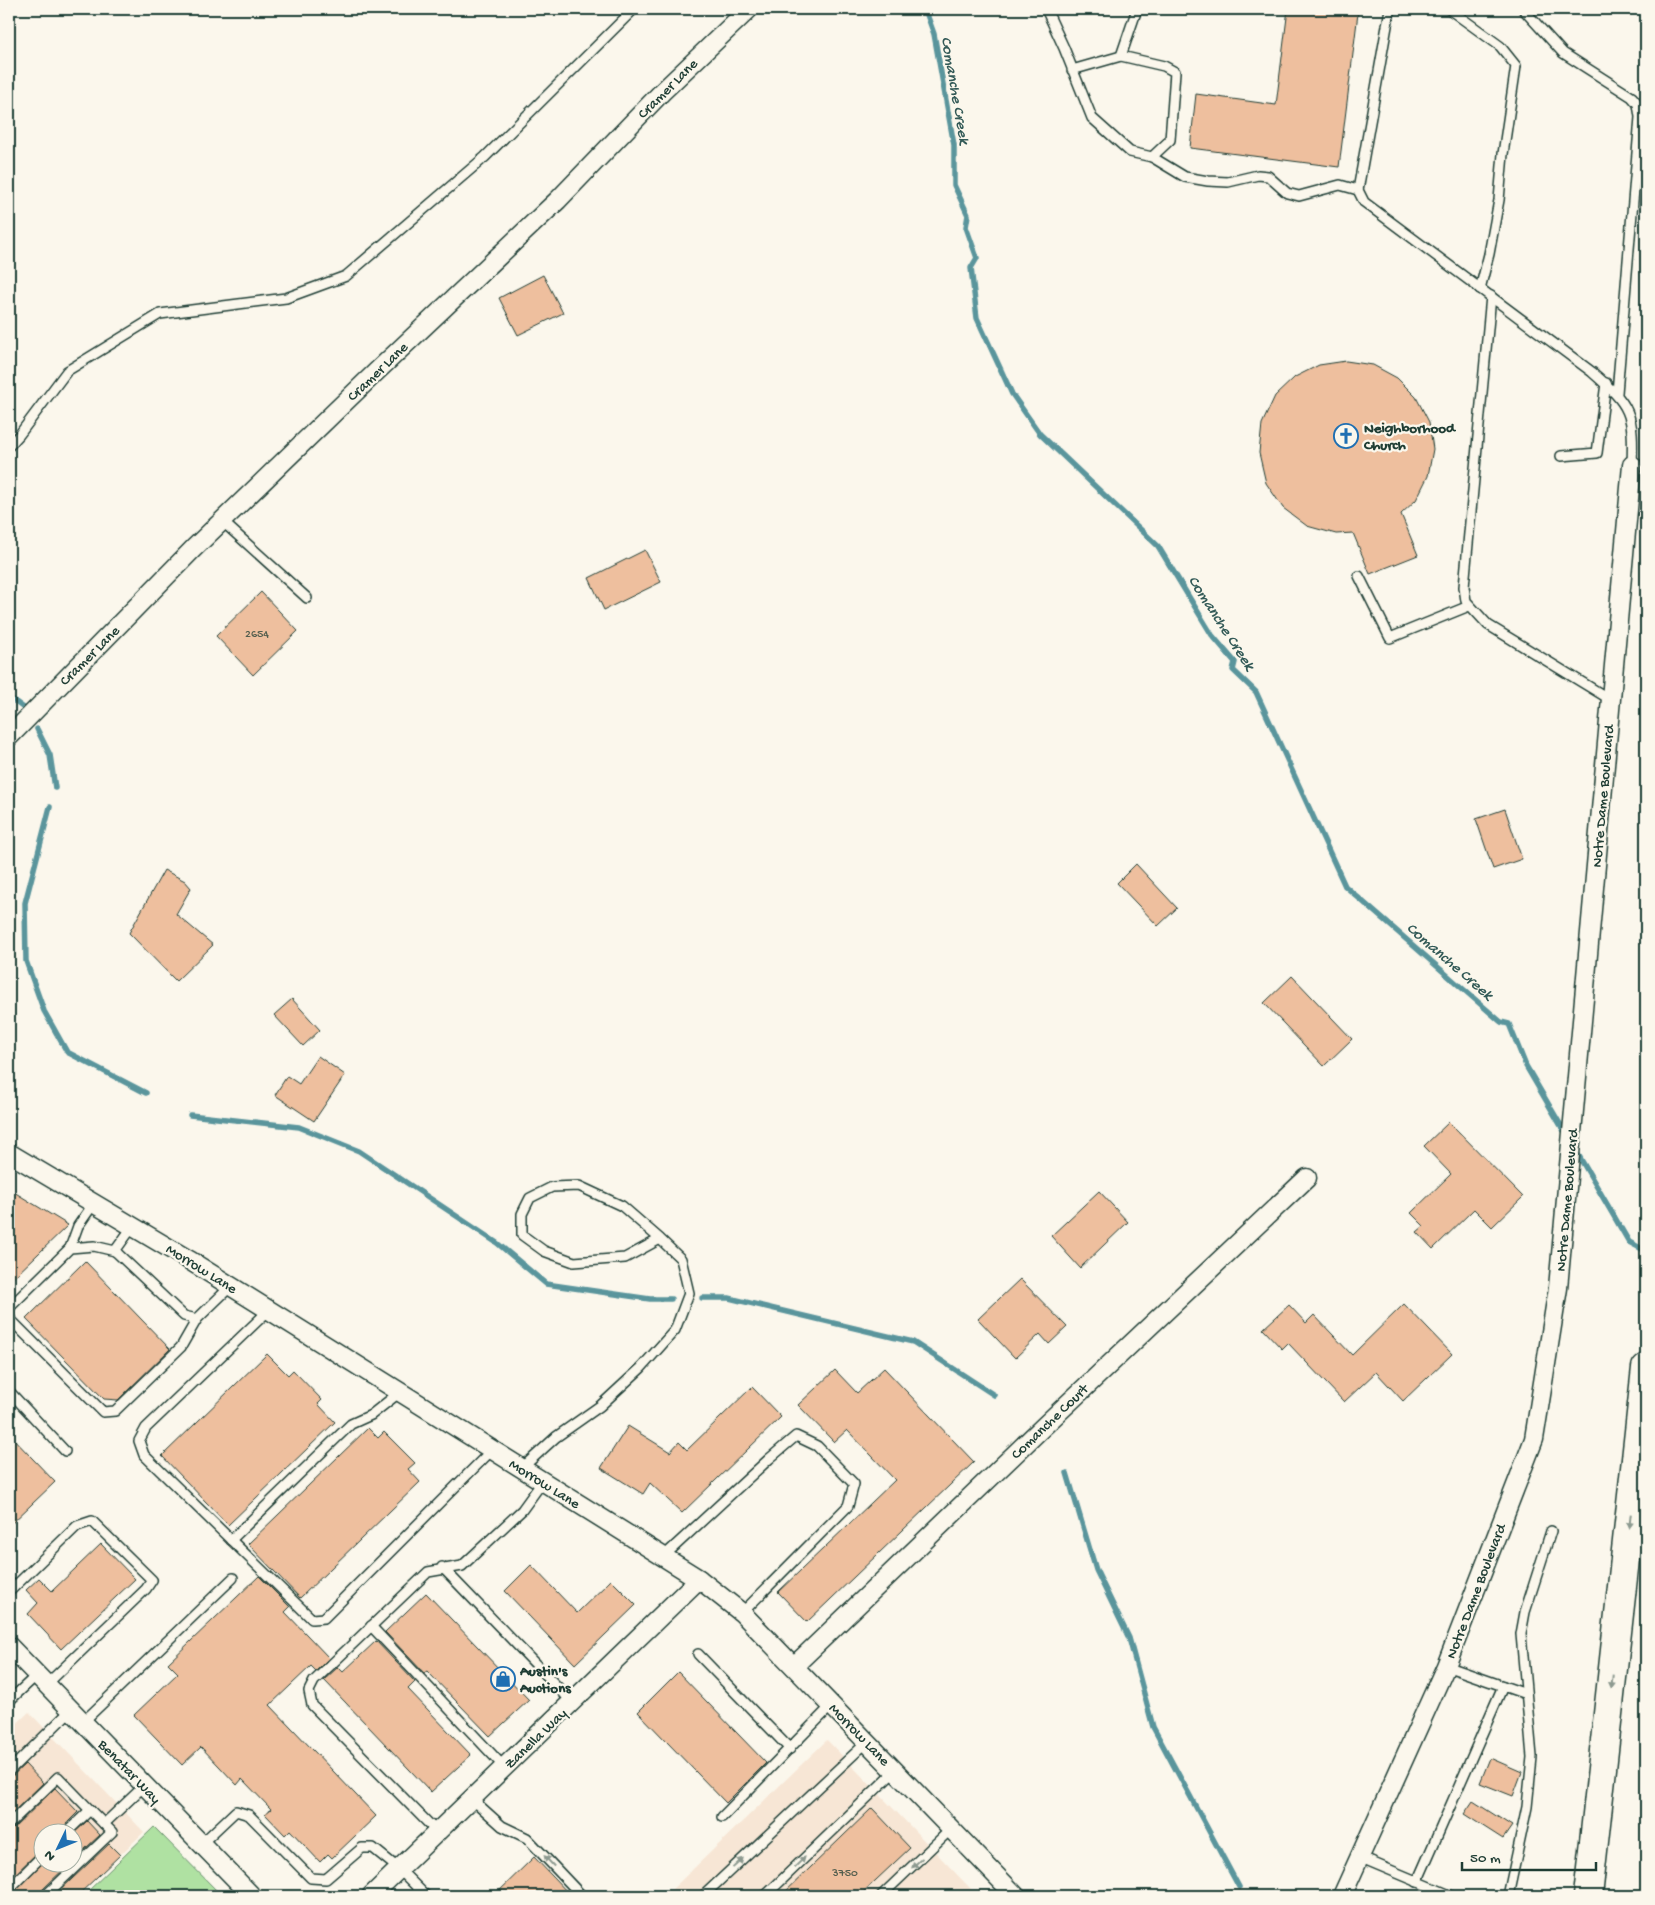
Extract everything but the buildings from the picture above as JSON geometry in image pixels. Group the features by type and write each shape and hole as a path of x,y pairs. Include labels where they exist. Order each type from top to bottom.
{"highway":[{"path":"1588,1896 1646,1368"}],"street":[{"name":"Cramer Lane","path":"9,736 222,521 558,200 662,92 748,9"},
{"name":"Notre Dame Boulevard","path":"1342,1896 1446,1666 1534,1439 1558,1288 1632,465"},
{"name":"Morrow Lane","path":"9,1153 231,1286 699,1579 742,1613 1016,1896"},
{"name":"Comanche Court","path":"794,1666 1043,1427 1307,1178"},
{"name":"Zanella Way","path":"371,1896 699,1579"},
{"name":"Benatar Way","path":"9,1646 252,1896"}],"lane":[{"path":"9,446 20,435 67,371 160,314 286,298 346,276 485,157 634,9"},
{"path":"1046,9 1092,118 1130,152 1152,157 1185,177 1208,181 1228,182 1258,175 1268,176 1287,193 1299,196 1340,185 1358,190"},
{"path":"1121,56 1137,9"},
{"path":"1390,9 1358,190 1364,202 1617,393 1624,402 1633,430 1632,465"},
{"path":"1449,9 1500,46 1516,66 1503,154 1499,200 1489,254 1480,288"},
{"path":"1522,9 1563,53 1632,97 1638,104 1640,117 1617,393"},
{"path":"1072,70 1121,56 1164,66 1176,72 1170,140 1152,157"},
{"path":"1491,296 1464,587 1466,601 1488,625 1611,700"},
{"path":"1561,456 1597,453 1606,384"},
{"path":"222,521 307,598"},
{"path":"1359,576 1390,638 1469,606"},
{"path":"522,1468 556,1437 600,1406 641,1368 675,1330 688,1293 681,1260 660,1238 622,1206 579,1186 552,1186 530,1198 522,1214 522,1235 544,1251 574,1262 625,1258 660,1238"},
{"path":"9,1308 70,1248 78,1226 94,1203"},
{"path":"115,1251 133,1226"},
{"path":"70,1248 94,1246 115,1251 184,1316 197,1319"},
{"path":"9,1318 103,1412 115,1411 181,1347 197,1319 231,1286"},
{"path":"269,1310 146,1428 139,1442 144,1455 312,1619 324,1618 492,1450"},
{"path":"9,1391 65,1451"},
{"path":"231,1540 351,1424 371,1416 400,1392"},
{"path":"663,1557 796,1436 817,1446 854,1484 848,1506 742,1613"},
{"path":"437,1832 312,1705 309,1692 314,1681 428,1572 442,1568 462,1566 522,1510 542,1481"},
{"path":"9,1592 77,1526 92,1520 152,1580 146,1589 41,1680 9,1701"},
{"path":"1508,1896 1527,1807 1532,1757 1521,1634 1525,1612 1551,1531"},
{"path":"442,1568 572,1702"},
{"path":"9,1771 77,1716 232,1578"},
{"path":"372,1626 504,1767"},
{"path":"698,1654 790,1749"},
{"path":"1446,1666 1526,1694"},
{"path":"1417,1882 1503,1686"},
{"path":"722,1817 832,1705"},
{"path":"703,1896 867,1742"},
{"path":"765,1896 895,1770"},
{"path":"9,1824 58,1776 112,1832 45,1896"},
{"path":"104,1824 144,1786"},
{"path":"472,1799 502,1826 527,1838 582,1896"},
{"path":"77,1822 90,1810"},
{"path":"201,1844 236,1811 249,1816 311,1878 326,1879 362,1848 373,1848 399,1869 426,1896"},
{"path":"881,1896 951,1829"},
{"path":"1359,1857 1452,1896"},
{"path":"9,1889 32,1866"}],"shaded area":[{"path":"29,1712 144,1832 77,1896 9,1896 9,1731"},
{"path":"827,1740 971,1889 965,1893 968,1896 665,1896"}],"green space":[{"path":"154,1827 222,1896 83,1896"}],"waterway":[{"name":"Comanche Creek","path":"925,9 934,34 954,145 954,185 968,215 966,227 977,258 971,268 977,318 1012,394 1040,434 1158,546 1212,635 1235,662 1233,670 1256,692 1345,886 1501,1022 1509,1024 1526,1066 1567,1136"},
{"path":"9,697 29,712"},
{"path":"37,729 50,755 55,788"},
{"path":"50,807 25,903 26,961 44,1011 67,1052 146,1093"},
{"path":"190,1115 299,1127 359,1151 497,1243 546,1284 650,1299 671,1299"},
{"name":"Comanche Creek","path":"1576,1151 1629,1242 1646,1251"},
{"path":"702,1298 729,1298 913,1342 994,1395"},
{"path":"1067,1473 1096,1570 1129,1638 1153,1727 1239,1887"}],"place":[{"name":"Neighborhood Church","path":"1346,436"},
{"name":"Austin's Auctions","path":"503,1679"}]}
